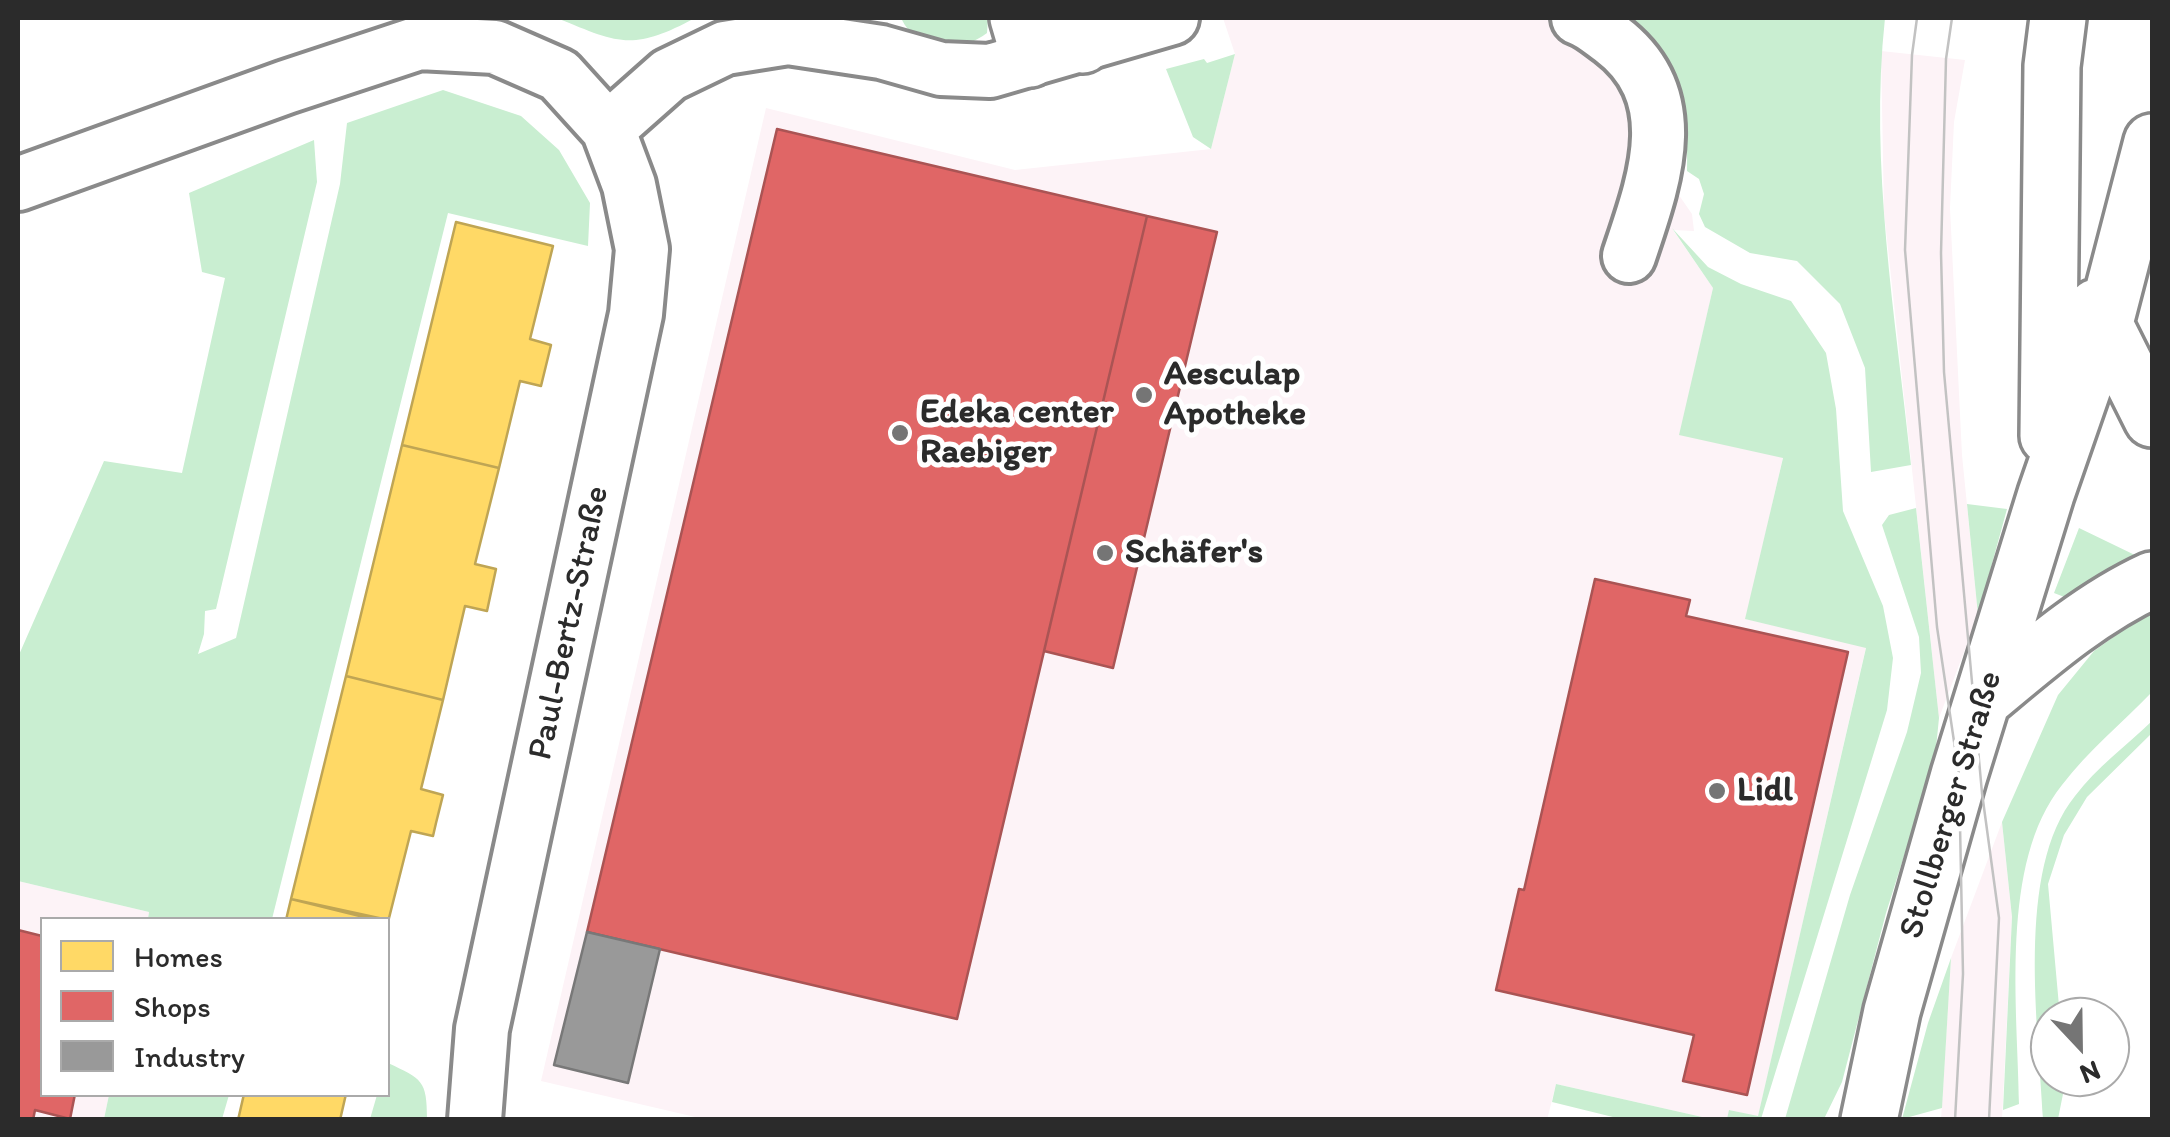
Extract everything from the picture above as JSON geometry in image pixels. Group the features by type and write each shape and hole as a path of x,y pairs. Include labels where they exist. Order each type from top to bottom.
{"main road":[{"name":"Stollberger Straße","path":"2046,494 2055,42"},
{"path":"2053,135 2077,255 2128,327 2152,418"},
{"name":"Stollberger Straße","path":"1869,1120 1892,1011 2046,494 2128,327 2152,142"},
{"path":"2051,372 2058,354 2084,332 2128,327"},
{"path":"1983,700 2072,628 2152,580"}],"street":[{"path":"608,128 669,75 725,48 788,38 881,52 941,69 990,71 1024,38 1172,18"},
{"path":"1578,18 1630,54 1656,99 1658,152 1653,182 1628,256"},
{"name":"Paul-Bertz-Straße","path":"18,184 286,86 419,43 495,48 559,74 608,128 630,185 642,249 636,314 482,1029 475,1120"}],"shaded area":[{"path":"1223,18 1586,21 1674,188 1692,214 1694,231 1673,230 1713,288 1680,434 1783,457 1746,619 1866,647 1758,1117 1730,1110 1727,1119 1711,1119 1556,1084 1547,1120 708,1120 541,1081 766,108 1015,170 1211,149 1235,54"},
{"path":"1881,51 1965,60 1954,122 1950,208 1962,455 1978,615 1939,718 1884,212"},
{"path":"2002,822 2012,917 2002,1119 1941,1120 1951,958"},
{"path":"18,881 149,912 148,917 40,917 40,1097 109,1097 104,1119 18,1120"}],"green space":[{"path":"557,18 695,18 655,36 625,40"},
{"path":"901,18 988,18 987,33 964,45 939,46 917,38"},
{"path":"1631,18 1885,18 1881,73 1882,185 1911,465 1871,472 1865,368 1840,304 1797,261 1750,253 1705,227 1699,214 1704,194 1699,179 1687,171 1686,127 1678,86 1661,49"},
{"path":"1235,54 1211,149 1193,137 1166,69"},
{"path":"443,90 521,116 559,150 590,203 588,246 448,213 272,917 148,917 149,912 18,881 18,657 104,461 182,473 225,278 202,272 189,193 314,140 317,182 216,609 205,611 198,654 236,638 340,184 347,123"},
{"path":"1672,228 1708,267 1741,284 1791,301 1826,353 1836,409 1843,511 1883,606 1893,658 1887,710 1761,1119 1727,1119 1729,1110 1758,1116 1866,648 1745,619 1783,458 1679,435 1713,288"},
{"path":"1967,504 2007,509 1978,615"},
{"path":"1916,508 1939,718 1935,758 1886,913 1842,1082 1824,1119 1785,1119 1850,895 1907,732 1921,673 1919,637 1882,525 1889,515"},
{"path":"2079,528 2139,557 2072,600 2054,593"},
{"path":"2152,609 2152,692 2062,785 2042,817 2029,854 2020,895 2017,938 2019,1104 2003,1110 2012,917 2002,822 2058,695 2094,651"},
{"path":"2152,721 2152,733 2087,797 2064,835 2048,884 2058,997 2036,997 2037,907 2044,865 2056,827 2075,796"},
{"path":"1951,958 1942,1108 1902,1119 1928,1023"},
{"path":"390,1064 415,1077 424,1088 427,1119 370,1119 376,1097 390,1097"},
{"path":"1556,1084 1711,1119 1621,1119 1552,1102"},
{"path":"108,1097 228,1097 222,1119 104,1119"},
{"path":"2042,1097 2062,1097 2058,1119 2043,1119"}],"building: Homes":[{"path":"456,222 553,246 530,339 551,345 541,386 520,381 499,468 402,445"},
{"path":"402,445 499,468 475,564 496,569 487,611 465,606 443,700 346,676"},
{"path":"346,676 443,700 421,789 443,795 433,836 411,831 389,917 291,899"},
{"path":"291,899 364,917 287,917"},
{"path":"243,1097 345,1097 340,1120 238,1120"}],"building: Shops":[{"name":"Edeka center Raebiger","path":"777,129 1147,216 957,1019 587,932"},
{"path":"1147,216 1217,232 1113,668 1044,651"},
{"path":"1595,579 1690,600 1686,616 1848,652 1747,1095 1683,1081 1694,1035 1496,990 1519,889 1524,890"},
{"path":"18,930 40,936 40,1097 74,1097 70,1119 35,1110 33,1120 18,1120"}],"building: Industry":[{"path":"587,932 660,949 628,1083 554,1065"}],"tram line":[{"path":"1917,18 1912,55 1905,250 1937,627 1959,775 1963,974 1955,1120"},
{"path":"1952,18 1946,59 1941,253 1944,372 1982,793 1999,918 1989,1120"}],"place":[{"name":"Aesculap Apotheke","path":"1144,395"},
{"name":"Edeka center Raebiger","path":"900,433"},
{"name":"Schäfer's","path":"1105,553"},
{"name":"Lidl","path":"1717,791"}]}
